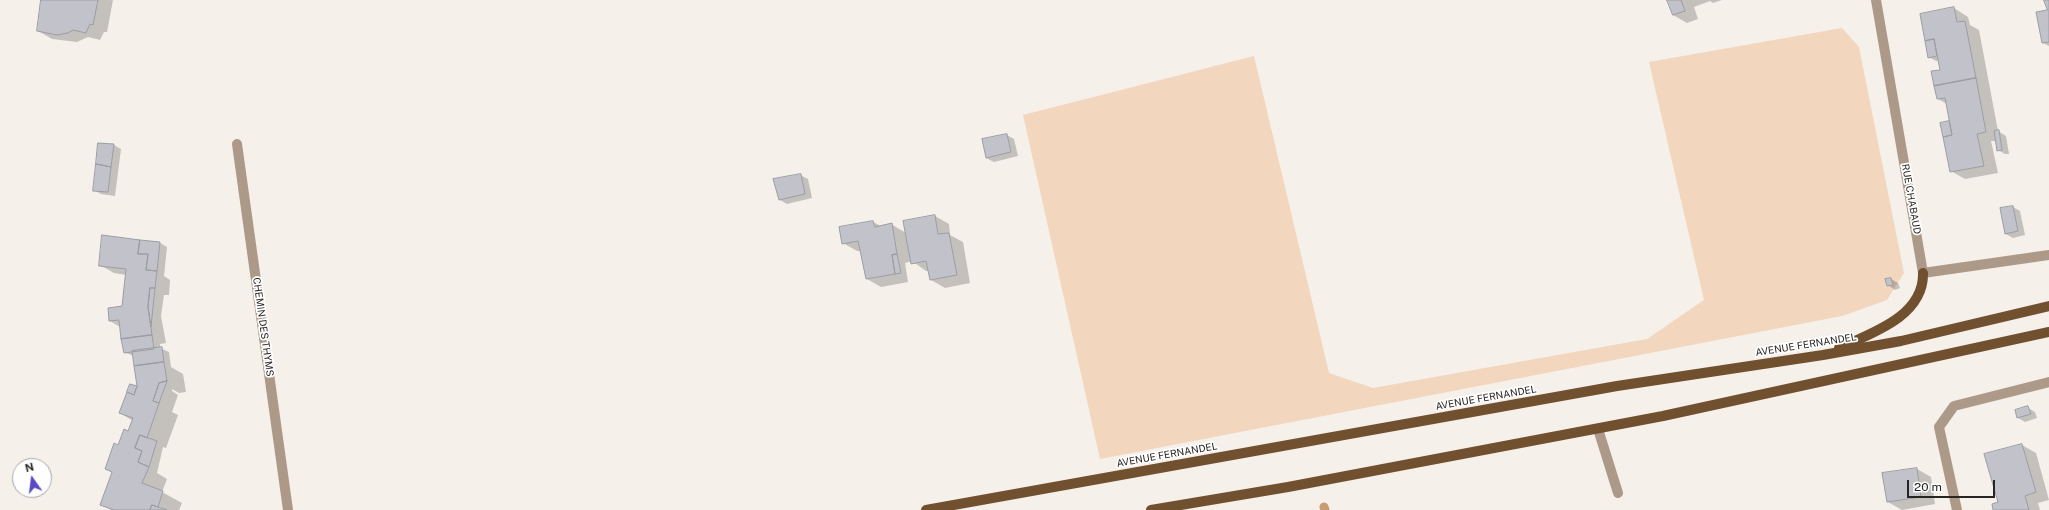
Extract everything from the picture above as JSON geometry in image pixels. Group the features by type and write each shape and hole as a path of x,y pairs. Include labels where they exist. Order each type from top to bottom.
{"main road":[{"path":"1823,355 1883,327 1904,314 1914,303 1920,292 1923,273"},
{"name":"AVENUE FERNANDEL","path":"926,510 1617,386 1823,355 1901,341 2049,306"},
{"path":"1151,510 1296,485 1709,406 2049,332"}],"street":[{"name":"RUE CHABAUD","path":"1876,0 1923,273"},
{"name":"CHEMIN DES THYMS","path":"237,144 288,510"},
{"path":"1923,273 2049,255"},
{"path":"1957,510 1939,427 1954,406 2049,382"},
{"path":"1598,428 1618,493"}],"shaded area":[{"path":"1842,28 1859,47 1904,273 1887,300 1842,316 1100,459 1023,115 1254,56 1329,373 1373,388 1647,339 1704,300 1649,62"}],"building":[{"path":"41,0 98,0 93,25 90,24 86,33 73,30 68,33 57,35 37,31"},
{"path":"1667,0 1681,0 1685,11 1673,15"},
{"path":"2044,0 2049,0 2049,42 2042,43 2036,12 2047,10"},
{"path":"1954,7 1957,22 1965,21 1976,78 1934,86 1931,71 1940,70 1934,39 1925,41 1920,14"},
{"path":"1934,39 1937,56 1928,58 1925,41"},
{"path":"1976,78 1986,132 1977,134 1984,166 1950,172 1943,137 1952,135 1945,98 1937,99 1934,86"},
{"path":"1949,121 1952,135 1943,137 1940,123"},
{"path":"1999,130 2002,150 1997,151 1994,131"},
{"path":"1007,134 1011,152 986,158 982,139"},
{"path":"98,143 114,144 111,167 96,164"},
{"path":"96,164 111,167 108,192 93,191"},
{"path":"801,174 805,194 779,200 773,179"},
{"path":"2013,206 2018,231 2005,234 2000,208"},
{"path":"935,215 938,234 949,233 957,275 930,280 926,261 911,264 903,221"},
{"path":"873,221 875,227 892,223 897,254 892,255 895,274 866,279 858,241 842,244 839,227"},
{"path":"102,235 140,240 138,254 148,254 146,270 157,271 155,288 150,288 148,307 152,335 121,339 119,320 109,321 108,308 122,306 126,269 99,266"},
{"path":"140,240 160,242 157,271 146,270 148,254 138,254"},
{"path":"897,254 901,273 895,274 892,255"},
{"path":"1891,278 1893,285 1887,286 1885,279"},
{"path":"150,288 155,288 151,327 148,307"},
{"path":"152,335 154,349 124,353 121,339"},
{"path":"162,347 164,362 134,366 132,351"},
{"path":"164,362 167,381 159,383 153,401 159,403 147,438 140,435 135,448 142,451 138,462 149,467 142,483 163,491 158,507 152,505 150,510 114,510 100,505 112,472 105,469 114,443 118,445 124,429 128,431 133,418 119,413 127,392 134,395 137,386 134,366"},
{"path":"167,381 159,403 153,401 159,383"},
{"path":"130,384 137,386 134,395 127,392"},
{"path":"2028,406 2031,414 2017,418 2015,410"},
{"path":"140,435 157,441 149,467 138,462 142,451 135,448"},
{"path":"2022,444 2036,492 2025,496 2029,510 1993,510 1992,504 1998,502 1984,454"},
{"path":"1917,468 1921,497 1887,502 1882,473"},
{"path":"152,505 167,510 150,510"}]}
